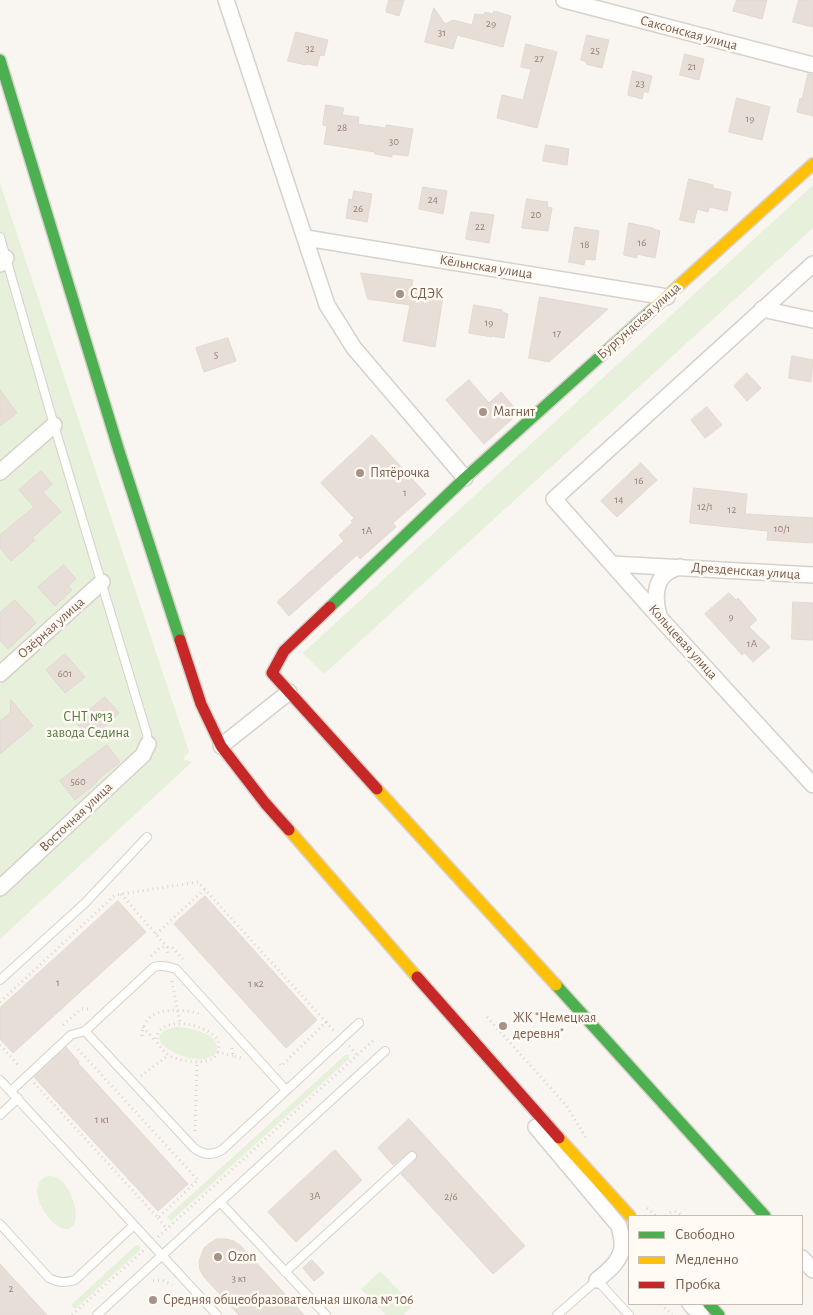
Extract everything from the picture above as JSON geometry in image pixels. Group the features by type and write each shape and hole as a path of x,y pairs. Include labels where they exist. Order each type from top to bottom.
{"street":[{"path":"226,0 327,305 354,348 465,478"},
{"name":"Саксонская улица","path":"564,0 813,65"},
{"path":"0,60 124,467 201,704 221,746 265,803 629,1215"},
{"name":"Бургундская улица","path":"290,692 272,673 284,650 465,478 813,164"},
{"name":"Кёльнская улица","path":"306,238 666,296"},
{"path":"762,310 813,264"},
{"path":"762,310 813,320"},
{"name":"Кольцевая улица","path":"762,310 554,499 813,785"},
{"path":"0,472 54,425"},
{"name":"Дрезденская улица","path":"612,564 813,575"},
{"name":"Дрезденская улица","path":"660,617 655,603 656,591 660,580 668,572 680,567"},
{"name":"Озёрная улица","path":"0,674 102,582"},
{"path":"221,746 290,692 763,1215"},
{"name":"Восточная улица","path":"0,888 143,755 148,744"},
{"path":"524,1098 530,1119 619,1226 623,1244 618,1260 598,1282"},
{"path":"803,1259 813,1270"},
{"path":"598,1282 628,1264"},
{"path":"691,1305 700,1315"},
{"path":"710,1305 719,1315"}],"lane":[{"path":"0,237 3,261 102,582 147,734 148,744"},
{"path":"0,980 85,903 147,837"},
{"path":"11,1091 71,1035 85,1031 154,967 161,965 176,969 286,1090"},
{"path":"85,1031 194,1148 207,1154 216,1154 359,1023"},
{"path":"98,1315 385,1051"},
{"path":"0,1080 217,1315"},
{"path":"0,1115 18,1098"},
{"path":"285,1272 412,1156"},
{"path":"220,1202 326,1315"},
{"path":"0,1224 49,1278 67,1283 75,1280 134,1225"},
{"path":"557,1315 598,1282 629,1315"}],"path":[{"path":"156,934 205,889"},
{"path":"0,1002 115,894"},
{"path":"121,894 168,947"},
{"path":"142,1036 143,1026 149,1018 160,1012 177,1010"},
{"path":"487,1017 566,1105 589,1143"},
{"path":"143,1026 161,1049 172,1057 188,1061 197,1062 212,1059 218,1052 219,1044 213,1035 206,1031 193,1025 180,1024 165,1026 158,1033 156,1041"},
{"path":"206,1031 209,1027"},
{"path":"68,1038 198,1180 158,1218"},
{"path":"72,1315 375,1039"},
{"path":"218,1052 233,1056"},
{"path":"180,1161 194,1148 197,1062"},
{"path":"19,1066 167,1229"},
{"path":"643,1203 655,1215"},
{"path":"667,1215 670,1212 676,1212 680,1215"},
{"path":"147,1286 153,1281 158,1280 172,1285"},
{"path":"662,1305 672,1315"}],"green space":[{"name":"СНТ №13 завода Седина","path":"0,183 189,752 183,759 192,762 0,939"},
{"path":"813,185 813,228 324,674 303,653"},
{"path":"176,1027 187,1028 208,1035 217,1044 217,1050 211,1057 200,1059 174,1052 164,1046 159,1039 163,1032"},
{"path":"345,1055 349,1055 349,1059 171,1221 167,1217"},
{"path":"48,1176 56,1177 63,1182 73,1200 76,1219 74,1224 68,1229 61,1228 52,1222 39,1202 37,1191 40,1182"},
{"path":"138,1245 141,1248 139,1251 75,1309 71,1305 135,1246"},
{"path":"380,1271 413,1305 403,1315 386,1315 361,1289"}],"building":[{"path":"389,0 404,0 399,16 386,12"},
{"path":"737,0 767,0 762,19 733,11"},
{"path":"799,0 813,0 813,27 793,22"},
{"path":"434,8 445,24 453,20 472,25 475,14 484,15 485,12 493,14 494,11 511,16 503,47 457,35 453,49 425,42"},
{"path":"296,32 328,40 324,56 320,55 317,66 288,61"},
{"path":"587,35 609,40 602,68 586,64 587,62 581,60"},
{"path":"526,44 557,52 537,128 497,118 502,95 523,100 531,69 521,67"},
{"path":"685,54 704,59 699,80 680,75"},
{"path":"633,71 652,76 648,93 644,91 642,99 628,95"},
{"path":"808,74 813,75 813,116 797,112"},
{"path":"737,98 770,107 762,140 729,132"},
{"path":"326,105 344,108 342,115 359,117 358,124 386,128 386,125 413,129 408,156 392,154 392,157 375,154 375,152 324,144 327,126 323,125"},
{"path":"546,145 569,149 567,165 543,161"},
{"path":"689,179 713,185 713,188 731,192 727,211 709,207 708,212 697,209 694,223 680,220"},
{"path":"423,187 447,191 443,214 419,209"},
{"path":"354,191 372,194 367,222 346,218 349,199 352,200"},
{"path":"527,199 548,202 547,207 552,208 548,231 522,228"},
{"path":"471,212 494,215 489,243 466,239"},
{"path":"629,223 660,231 655,258 637,254 637,258 624,255"},
{"path":"575,227 599,231 595,260 585,259 584,265 569,262"},
{"path":"361,273 413,280 411,292 443,297 435,347 403,341 410,305 368,299"},
{"path":"540,297 608,309 549,362 529,358"},
{"path":"474,305 502,310 502,312 508,314 504,338 469,333"},
{"path":"228,338 236,361 204,372 196,348"},
{"path":"792,356 813,360 811,382 789,378"},
{"path":"747,373 761,388 747,401 734,386"},
{"path":"469,380 489,403 501,392 519,413 484,444 446,400"},
{"path":"0,390 17,413 0,426"},
{"path":"707,407 722,425 705,438 691,420"},
{"path":"372,435 426,494 393,523 396,527 360,559 357,555 289,616 277,602 344,541 339,535 353,522 351,521 354,518 321,483"},
{"path":"641,463 657,480 617,517 601,501"},
{"path":"41,471 52,484 43,492 61,512 32,538 35,540 11,561 0,548 0,535 34,507 19,490"},
{"path":"694,488 747,494 745,514 813,518 813,543 767,540 768,531 690,523"},
{"path":"64,565 76,579 68,586 72,590 55,606 38,587"},
{"path":"729,593 736,600 738,598 757,620 749,627 770,647 753,662 744,652 742,655 705,614"},
{"path":"15,600 36,623 8,649 0,640 0,613"},
{"path":"793,602 813,603 813,640 792,639"},
{"path":"65,654 85,677 65,693 46,670"},
{"path":"105,697 119,713 92,739 75,722"},
{"path":"11,700 33,726 0,754 0,721 10,713"},
{"path":"107,745 120,762 75,800 60,781"},
{"path":"205,896 317,1020 286,1048 174,924"},
{"path":"118,901 146,932 13,1053 0,1039 0,1008"},
{"path":"66,1047 78,1063 188,1184 158,1211 34,1077"},
{"path":"409,1119 525,1246 493,1274 401,1174 416,1160 416,1153 413,1151 409,1152 393,1165 378,1148"},
{"path":"335,1150 362,1180 296,1242 268,1212"},
{"path":"217,1239 234,1241 241,1246 304,1315 239,1315 204,1277 200,1270 199,1262 204,1248"},
{"path":"312,1260 324,1273 314,1281 303,1268"},
{"path":"0,1264 47,1315 0,1315"}],"traffic: fast":[{"path":"0,60 119,451 180,640"},
{"path":"330,607 465,478 654,308"},
{"path":"556,985 764,1215"},
{"path":"710,1305 719,1315"}],"traffic: slow":[{"path":"654,308 813,164"},
{"path":"377,789 556,985"},
{"path":"289,830 417,977"},
{"path":"559,1138 629,1215"}],"traffic: jam":[{"path":"330,607 284,651 272,673 377,789"},
{"path":"180,640 201,704 221,746 265,803 289,830"},
{"path":"417,977 559,1138"}],"place":[{"name":"СДЭК","path":"400,294"},
{"name":"Магнит","path":"483,412"},
{"name":"Пятёрочка","path":"360,473"},
{"name":"ЖК \"Немецкая деревня\"","path":"503,1026"},
{"name":"Ozon","path":"218,1257"},
{"name":"Средняя общеобразовательная школа № 106","path":"153,1300"}]}
